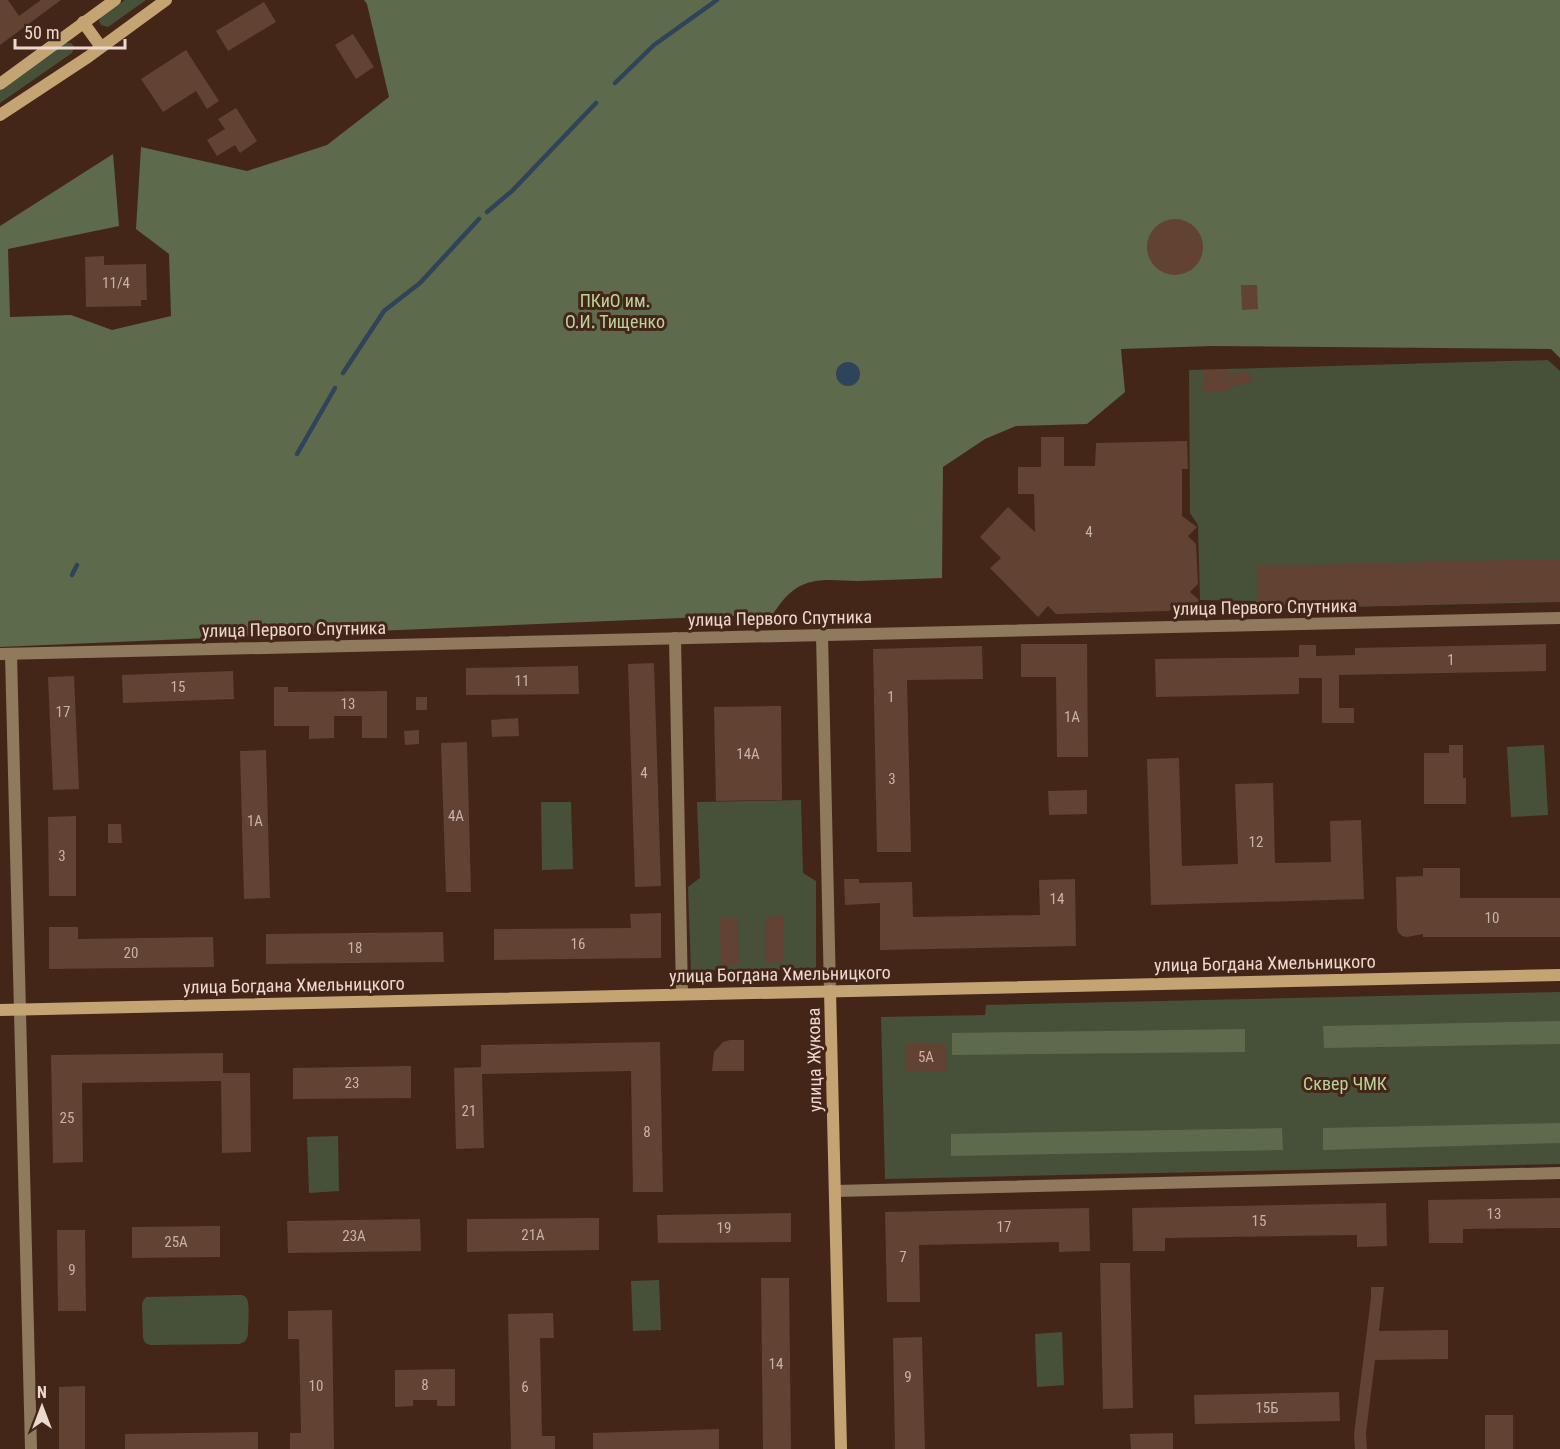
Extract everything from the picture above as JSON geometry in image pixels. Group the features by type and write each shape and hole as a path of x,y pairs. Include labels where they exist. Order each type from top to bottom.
{"main road":[{"path":"0,84 116,0"},
{"path":"0,116 166,0"},
{"path":"83,22 101,47"},
{"name":"улица Богдана Хмельницкого","path":"0,1010 1560,975"},
{"name":"улица Жукова","path":"830,991 841,1449"}],"street":[{"name":"улица Первого Спутника","path":"6,654 1560,618"},
{"name":"улица Жукова","path":"822,634 830,991"},
{"path":"675,638 682,994"},
{"path":"6,654 20,1010 31,1449"},
{"path":"835,1191 1560,1173"}],"green space":[{"path":"125,0 146,0 108,27 101,25 99,21 101,17"},
{"name":"ПКиО им. О.И. Тищенко","path":"364,0 1560,0 1560,358 1551,349 1212,346 1121,349 1125,392 1087,424 1016,426 985,439 943,467 942,578 816,581 793,590 773,614 0,647 0,226 113,154 119,226 8,249 10,317 71,315 112,330 171,316 169,254 136,229 141,147 247,171 327,145 389,97 367,4"},
{"path":"64,43 71,43 74,47 72,53 0,103 0,90"},
{"path":"1548,360 1560,371 1560,602 1257,609 1256,601 1200,600 1198,525 1190,513 1189,370"},
{"path":"1544,745 1548,815 1511,817 1507,747"},
{"path":"801,800 803,873 816,881 816,969 691,970 688,887 700,878 697,802"},
{"path":"541,802 571,802 573,869 542,870"},
{"name":"Сквер ЧМК","path":"1560,992 1560,1164 885,1179 881,1017 985,1015 986,1005"},
{"path":"1560,1021 1560,1044 1324,1048 1323,1026"},
{"path":"1245,1029 1245,1052 952,1055 952,1033"},
{"path":"1560,1123 1560,1143 1323,1150 1323,1128"},
{"path":"1282,1128 1283,1150 951,1156 951,1134"},
{"path":"338,1136 339,1191 309,1193 307,1137"},
{"path":"659,1280 661,1330 633,1331 631,1281"},
{"path":"242,1295 247,1299 248,1334 246,1339 239,1344 151,1345 144,1341 142,1304 146,1297"},
{"path":"1062,1332 1064,1385 1037,1387 1035,1334"}],"water":[{"path":"848,362 857,365 860,374 857,383 848,386 839,383 836,374 839,365"}],"building":[{"path":"0,0 8,0 19,16 41,0 61,0 0,45"},
{"path":"264,2 276,22 228,51 216,31"},
{"path":"353,34 374,67 356,79 335,45"},
{"path":"186,50 219,101 207,109 196,91 163,112 141,79"},
{"path":"236,108 257,141 240,153 235,145 217,156 207,140 225,129 218,119"},
{"path":"1175,219 1186,221 1195,227 1201,236 1203,247 1201,258 1195,267 1186,273 1175,275 1164,273 1155,267 1149,258 1147,247 1149,236 1155,227 1164,221"},
{"path":"104,256 104,265 146,264 147,300 141,300 141,306 86,307 85,257"},
{"path":"1241,285 1257,285 1258,309 1242,310"},
{"path":"1203,370 1228,370 1228,375 1247,371 1254,381 1228,388 1229,391 1203,391"},
{"path":"1041,437 1064,437 1064,466 1095,466 1096,443 1187,441 1188,469 1182,469 1182,516 1197,527 1188,536 1196,544 1198,584 1190,592 1199,600 1190,612 1179,602 1169,611 1056,614 1048,606 1038,617 990,568 1001,558 980,537 1008,507 1035,532 1034,494 1018,494 1018,467 1041,467"},
{"path":"1560,559 1560,601 1258,609 1257,566"},
{"path":"1021,644 1087,644 1088,757 1057,757 1056,677 1021,677"},
{"path":"1546,644 1546,671 1339,675 1339,708 1354,708 1354,723 1322,723 1322,678 1299,678 1299,694 1156,697 1155,659 1299,657 1299,645 1316,645 1316,656 1355,655 1355,648"},
{"path":"982,646 983,679 907,680 911,852 877,852 873,649"},
{"path":"654,663 661,886 635,887 628,664"},
{"path":"578,666 579,694 466,695 466,668"},
{"path":"233,671 234,699 123,703 122,675"},
{"path":"74,676 79,789 53,790 48,677"},
{"path":"274,687 288,687 288,692 387,691 387,738 362,738 362,716 334,716 334,738 309,739 309,726 274,726"},
{"path":"416,697 427,697 427,710 416,710"},
{"path":"781,706 782,800 716,801 714,707"},
{"path":"518,718 519,736 492,737 491,720"},
{"path":"419,730 419,744 405,745 404,731"},
{"path":"467,742 471,892 446,892 441,743"},
{"path":"1449,745 1463,745 1466,804 1424,804 1424,753 1449,753"},
{"path":"266,750 270,898 244,899 240,751"},
{"path":"1179,758 1182,866 1238,864 1235,784 1273,783 1275,863 1331,862 1330,821 1361,820 1364,899 1151,905 1147,759"},
{"path":"1087,790 1087,814 1049,815 1048,791"},
{"path":"76,816 76,896 49,896 48,817"},
{"path":"108,824 121,824 122,843 108,843"},
{"path":"1423,868 1460,868 1460,898 1560,898 1560,937 1423,937 1423,934 1402,936 1397,927 1396,877 1423,876"},
{"path":"844,879 859,879 859,883 912,882 913,917 1040,915 1039,880 1075,879 1076,946 880,950 880,903 845,905"},
{"path":"661,913 661,958 494,960 494,929 631,928 630,914"},
{"path":"783,916 784,962 766,963 765,917"},
{"path":"720,918 738,918 739,965 721,965"},
{"path":"49,927 78,927 78,939 213,937 214,967 49,969"},
{"path":"443,932 444,962 266,964 266,934"},
{"path":"744,1040 744,1071 712,1071 714,1052 723,1042"},
{"path":"660,1042 663,1192 633,1192 631,1071 482,1074 484,1148 456,1149 454,1068 481,1067 481,1045"},
{"path":"946,1043 947,1071 905,1072 905,1044"},
{"path":"223,1053 223,1073 250,1073 251,1152 222,1153 221,1081 82,1083 83,1162 53,1163 51,1055"},
{"path":"411,1066 411,1098 293,1099 293,1068"},
{"path":"1560,1198 1560,1228 1463,1229 1463,1243 1429,1243 1428,1200"},
{"path":"1386,1203 1387,1246 1357,1247 1357,1235 1165,1238 1165,1251 1133,1251 1132,1208"},
{"path":"1089,1208 1090,1251 1059,1252 1059,1242 919,1245 920,1302 887,1302 885,1212"},
{"path":"791,1213 791,1242 658,1243 657,1215"},
{"path":"599,1218 599,1250 467,1252 467,1219"},
{"path":"420,1219 421,1251 288,1253 287,1221"},
{"path":"220,1226 220,1257 132,1258 132,1227"},
{"path":"57,1230 85,1230 86,1311 58,1311"},
{"path":"1100,1263 1130,1263 1133,1408 1103,1409"},
{"path":"761,1278 789,1278 791,1449 763,1449"},
{"path":"1371,1287 1384,1287 1379,1331 1448,1330 1448,1359 1375,1360 1366,1433 1367,1449 1355,1449 1354,1434"},
{"path":"332,1310 334,1449 290,1449 290,1433 301,1433 299,1339 288,1339 288,1311"},
{"path":"553,1313 554,1338 540,1338 542,1436 555,1436 555,1449 511,1449 508,1314"},
{"path":"922,1337 925,1449 895,1449 893,1338"},
{"path":"455,1369 455,1406 437,1406 437,1400 413,1400 413,1406 395,1407 395,1370"},
{"path":"85,1386 85,1449 59,1449 59,1387"},
{"path":"1339,1392 1340,1421 1195,1424 1194,1395"},
{"path":"1485,1415 1513,1415 1513,1449 1485,1449"},
{"path":"719,1429 719,1449 593,1449 593,1433"},
{"path":"258,1432 258,1449 125,1449 125,1434"},
{"path":"1173,1433 1173,1449 1131,1449 1130,1434"}],"waterway":[{"path":"615,83 654,45 717,0"},
{"path":"487,212 512,191 596,103"},
{"path":"343,373 384,311 420,283 479,219"},
{"path":"297,454 335,388"},
{"path":"72,575 77,565"}]}
